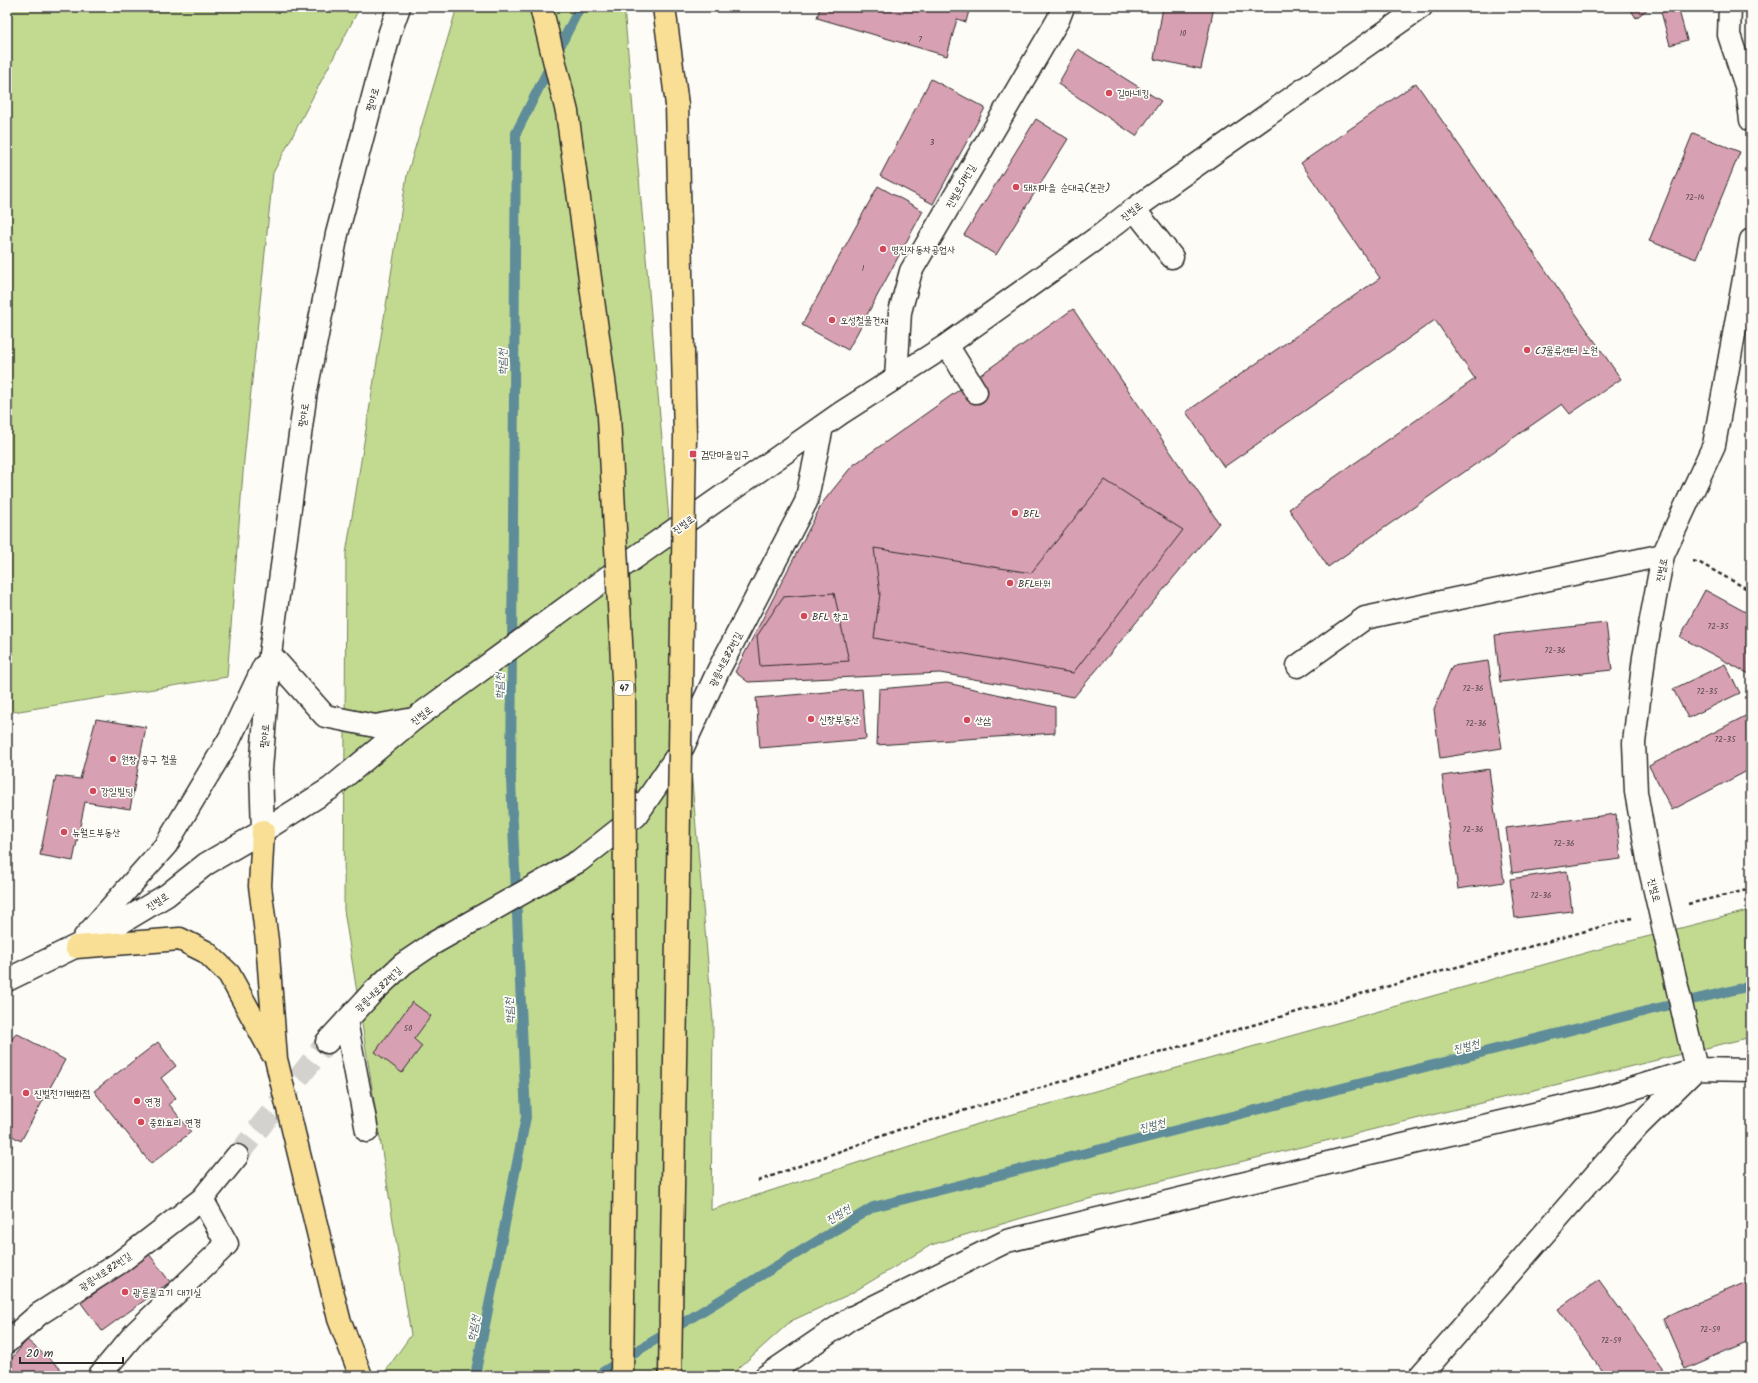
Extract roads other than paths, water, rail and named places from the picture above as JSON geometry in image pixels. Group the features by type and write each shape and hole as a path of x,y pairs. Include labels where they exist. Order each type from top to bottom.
{"highway":[{"name":"47","path":"541,7 567,112 609,416 624,698 626,1071 622,1376"},
{"path":"664,7 677,105 685,435 670,1376"},
{"path":"263,831 260,886 267,941 276,1059 339,1319 361,1376"},
{"path":"76,947 180,939 206,952 229,974 276,1059"}],"street":[{"name":"팔야로","path":"263,831 261,770 270,654 306,391 335,242 388,40 399,7"},
{"name":"진벌로51번길","path":"896,378 900,312 911,271 1058,20 1063,7"},
{"name":"진벌로","path":"7,980 107,931 167,895 206,864 263,831 331,788 414,719 623,566 841,414 947,345 1101,235 1134,209 1421,7"},
{"path":"1730,7 1729,34 1749,89 1751,120"},
{"path":"1134,209 1172,258"},
{"name":"진벌로","path":"1696,1070 1649,865 1636,792 1634,743 1644,657 1663,555 1714,445 1751,240"},
{"path":"947,345 976,392"},
{"name":"광릉내로82번길","path":"327,1042 372,993 403,964 434,943 579,861 636,816 683,747 718,671 806,502 822,427"},
{"path":"1298,666 1365,618 1663,555"},
{"path":"76,947 166,845 230,738 270,654 325,716 374,726 414,719"},
{"path":"346,1021 367,1131"},
{"path":"766,1376 851,1318 1007,1241 1353,1156 1598,1099 1696,1070 1751,1070"},
{"path":"1420,1376 1638,1126 1696,1070"},
{"name":"광릉내로82번길","path":"7,1342 39,1314 119,1263 202,1198 237,1156"},
{"path":"99,1376 135,1333 227,1244 202,1198"}],"waterway":[{"name":"학림천","path":"475,1376 526,1117 511,780 516,133 580,7"},
{"name":"진벌천","path":"596,1376 873,1207 1658,1008 1751,986"}],"tunnel":[{"path":"237,1156 327,1042"}],"place":[{"name":"길마네킹","path":"1109,93"},
{"name":"돼지마을 순대국(본관)","path":"1016,187"},
{"name":"명진자동차공업사","path":"883,249"},
{"name":"오성철물건재","path":"832,320"},
{"name":"CJ물류센터 노원","path":"1527,350"},
{"name":"검단마을입구","path":"693,454"},
{"name":"BFL","path":"1015,513"},
{"name":"BFL타워","path":"1010,583"},
{"name":"BFL 창고","path":"804,616"},
{"name":"신창부동산","path":"811,719"},
{"name":"산삼","path":"967,720"},
{"name":"원창 공구 철물","path":"113,759"},
{"name":"강일빌딩","path":"93,791"},
{"name":"뉴월드부동산","path":"64,832"},
{"name":"진벌전기백화점","path":"26,1093"},
{"name":"연경","path":"137,1101"},
{"name":"중화요리 연경","path":"141,1122"},
{"name":"광릉불고기 대기실","path":"125,1292"}]}
